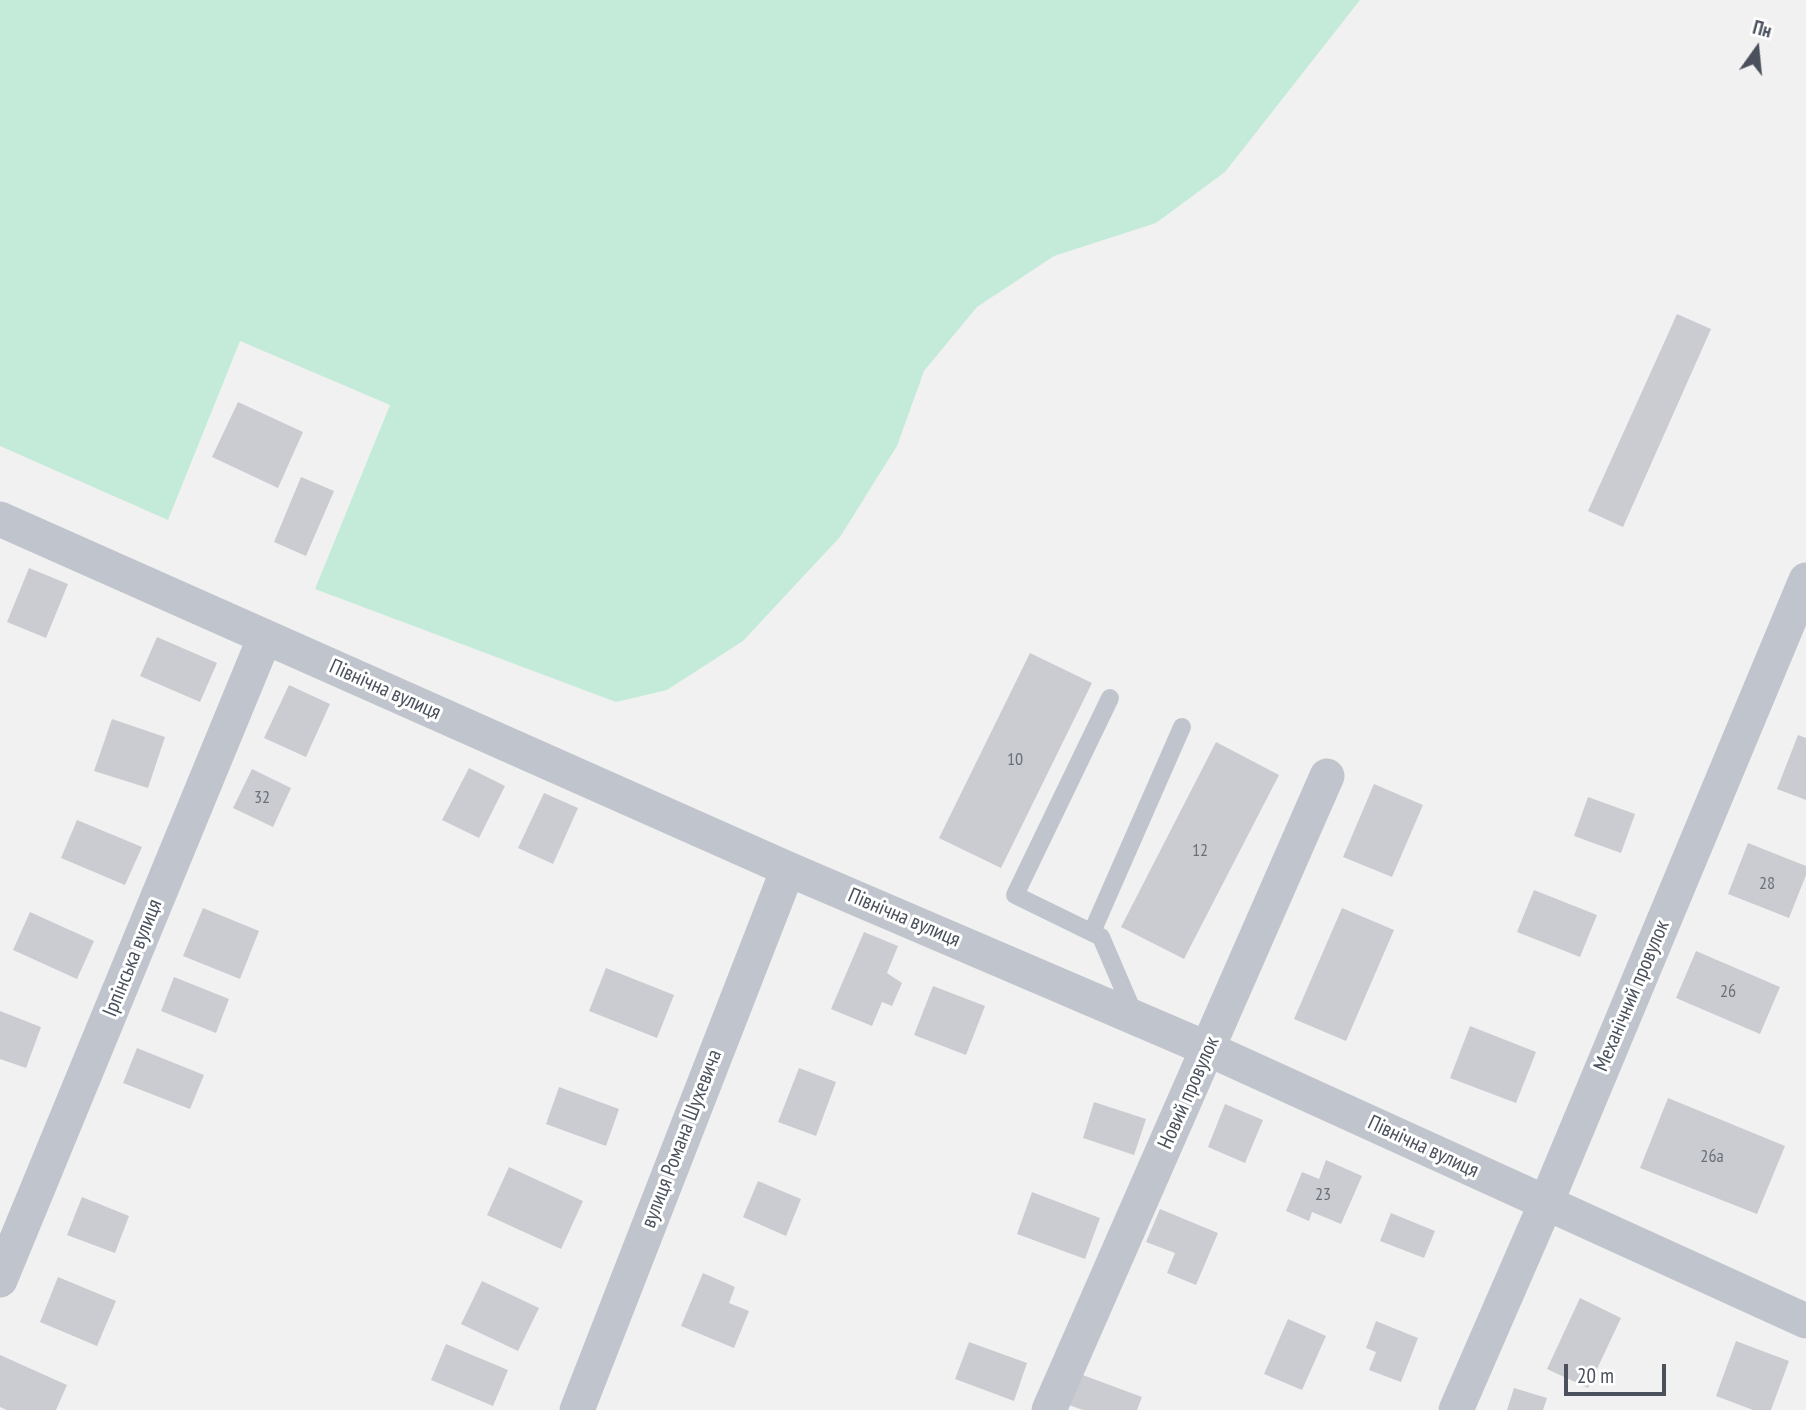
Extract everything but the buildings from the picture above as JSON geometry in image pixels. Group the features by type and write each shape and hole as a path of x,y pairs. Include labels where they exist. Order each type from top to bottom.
{"street":[{"name":"Північна вулиця","path":"0,519 788,869 1209,1049 1806,1321"},
{"name":"Механічний провулок","path":"1456,1410 1546,1203 1806,580"},
{"name":"Ірпінська вулиця","path":"0,1280 265,637"},
{"name":"Новий провулок","path":"1049,1410 1327,776"},
{"name":"вулиця Романа Шухевича","path":"577,1410 788,869"}],"lane":[{"path":"1110,698 1015,895 1101,937 1135,1017"},
{"path":"1093,932 1182,727"}],"green space":[{"path":"0,0 1360,0 1225,172 1156,223 1054,256 977,307 924,371 897,446 840,537 743,641 667,690 616,702 315,589 390,405 240,341 168,520 0,446"}]}
